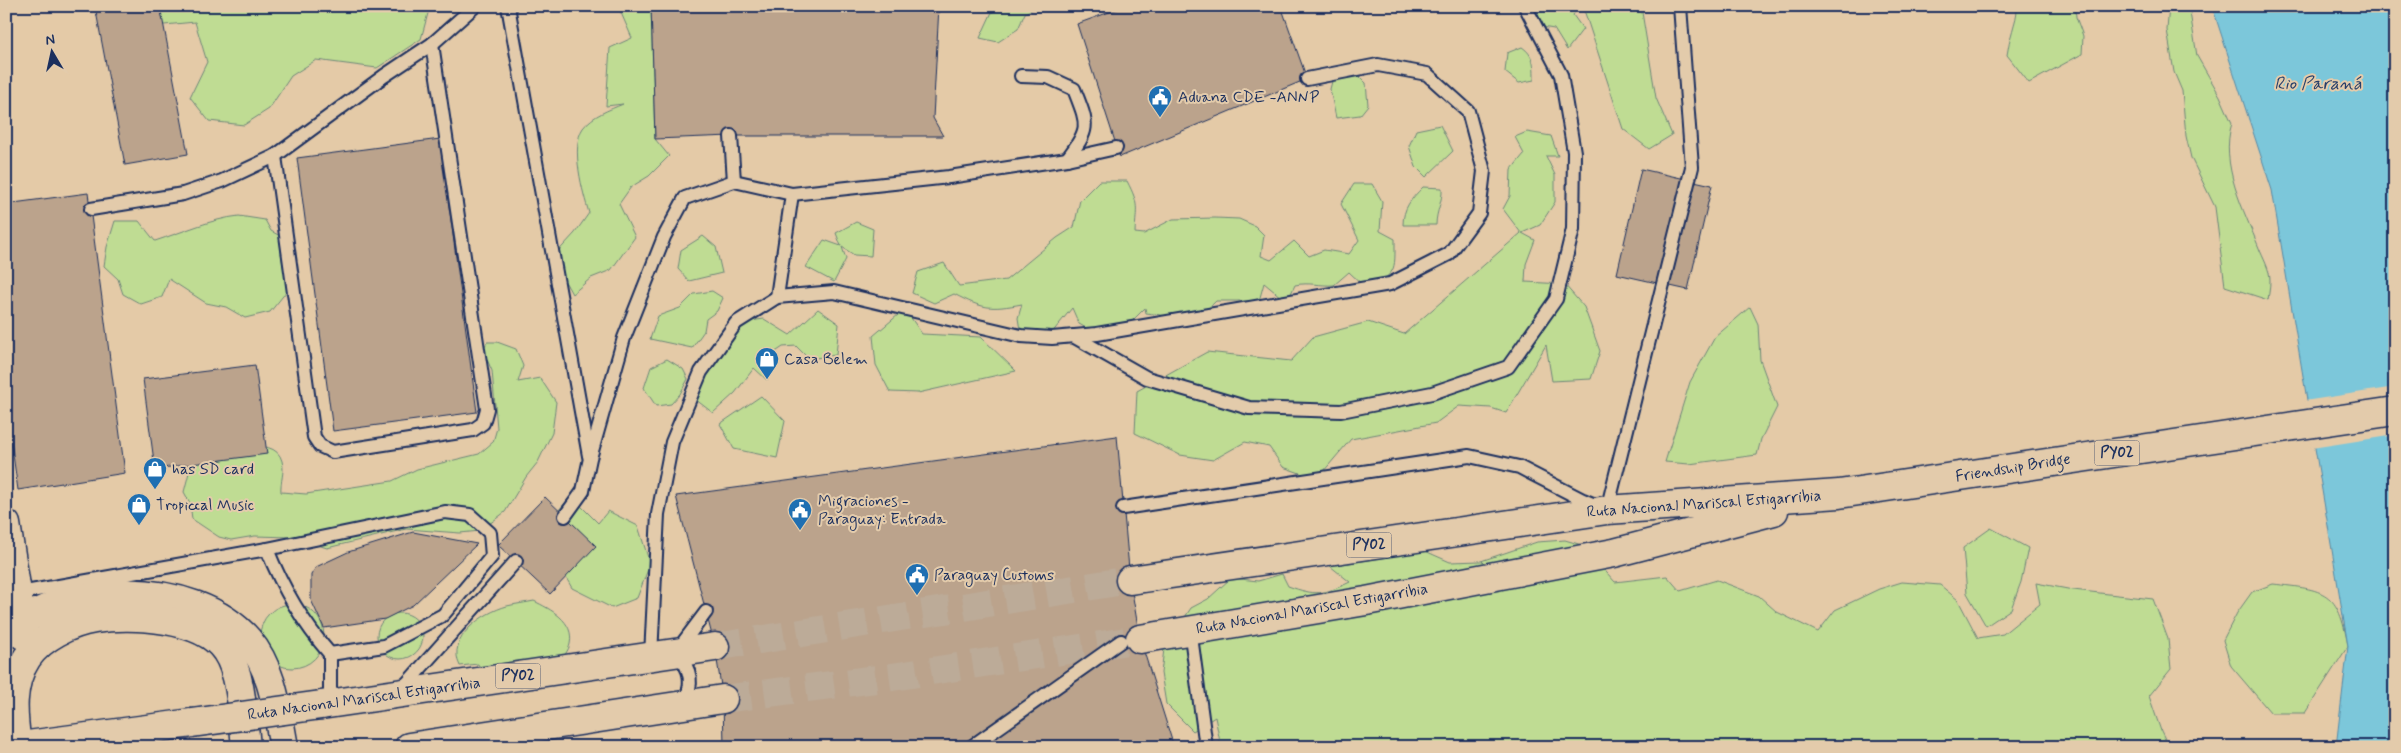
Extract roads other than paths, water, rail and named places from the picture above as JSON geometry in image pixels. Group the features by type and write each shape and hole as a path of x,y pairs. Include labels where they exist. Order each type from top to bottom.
{"main road":[{"name":"Friendship Bridge","path":"1839,494 2395,411"},
{"name":"Ruta Nacional Mariscal Estigarribia","path":"1130,580 1607,510 1839,494"},
{"name":"Ruta Nacional Mariscal Estigarribia","path":"1130,640 1366,602 1614,553 1839,494"},
{"path":"6,524 14,627 28,657"},
{"path":"14,627 54,607 88,597 120,594 152,595 183,600 213,611 230,623 248,640 259,656 271,680 284,747"},
{"path":"16,746 13,710 14,691 19,673 28,657 42,641 66,628 94,619 144,616 200,630 225,649 231,659 237,680 246,747"},
{"name":"Ruta Nacional Mariscal Estigarribia","path":"12,747 396,695 715,647"},
{"path":"409,747 723,699"}],"lane":[{"path":"91,210 182,194 222,181 274,156 384,76 432,44 475,6"},
{"path":"508,6 590,458"},
{"path":"1073,336 1147,378 1250,408 1341,411 1432,393 1508,367 1556,299 1574,229 1574,152 1561,75 1525,6"},
{"path":"1123,508 1469,456 1519,467 1583,500 1607,510 1692,167 1680,6"},
{"path":"274,156 314,437 320,446 333,452 474,430 484,423 487,409 432,44"},
{"path":"663,654 658,514 672,442 706,365 736,323 777,297 834,292 1021,336 1052,338 1097,334 1390,284 1449,254 1479,213 1484,171 1468,111 1427,74 1378,65 1307,79"},
{"path":"1021,76 1048,77 1074,89 1086,118 1084,137 1066,159"},
{"path":"731,136 734,181"},
{"path":"566,516 583,491 590,458 624,338 664,237 685,198 734,181 792,194 949,177 1066,159 1116,148"},
{"path":"777,297 792,194"},
{"path":"12,594 267,549 444,512 470,515 490,533 492,556 443,615 384,646 330,654"},
{"path":"267,549 277,574 300,614 330,654 325,705"},
{"path":"396,695 516,561"},
{"path":"663,654 706,612"},
{"path":"1190,629 1206,747"},
{"path":"971,747 1130,640"},
{"path":"663,654 685,662 691,676 690,692 683,705"}],"water":[{"name":"Rio Paraná","path":"2212,6 2395,6 2395,747 2336,747 2348,646 2272,190"}],"tunnel":[{"path":"715,647 1130,580"},
{"path":"723,699 892,677 1140,639"}],"place":[{"name":"Aduana CDE -ANNP","path":"1160,118"},
{"name":"Casa Belem","path":"767,380"},
{"name":"has SD card","path":"155,490"},
{"name":"Tropiccal Music","path":"139,526"},
{"name":"Migraciones - Paraguay: Entrada","path":"800,531"},
{"name":"Paraguay Customs","path":"917,596"}]}
